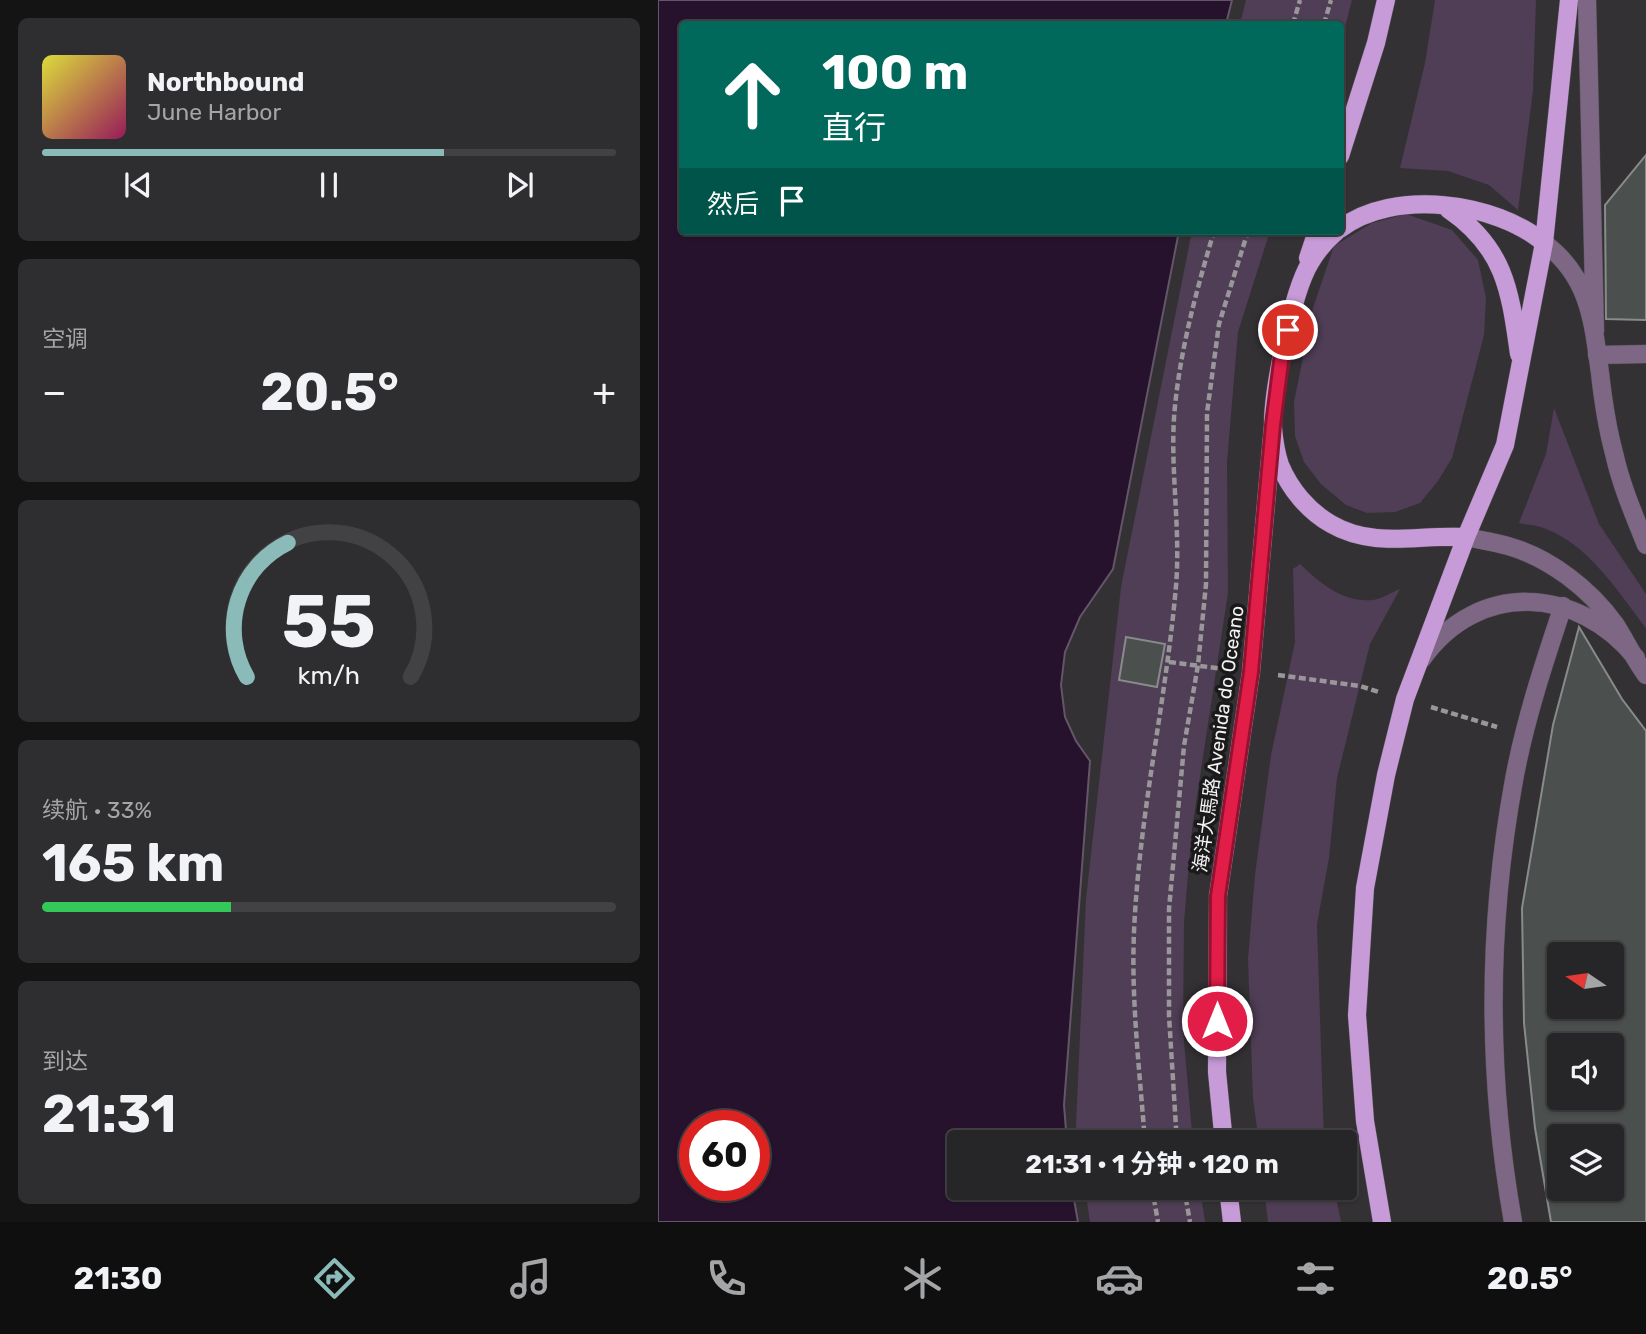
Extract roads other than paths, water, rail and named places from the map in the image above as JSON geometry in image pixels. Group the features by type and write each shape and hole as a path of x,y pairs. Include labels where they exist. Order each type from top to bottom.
{"main road":[{"path":"1344,143 1376,43 1385,0"},
{"path":"1382,1222 1364,1121 1356,1015 1365,888 1386,775 1405,699 1466,537 1505,445 1544,243 1569,0"},
{"path":"1344,227 1363,215 1381,209 1399,205 1442,205 1491,215 1514,223 1544,243"},
{"path":"1442,205 1463,219 1480,236 1506,279 1521,369"},
{"path":"1301,281 1316,235"},
{"path":"1301,281 1319,249 1334,235"},
{"name":"海洋大馬路 Avenida do Oceano","path":"1223,1130 1217,1072 1218,896 1251,672 1282,354 1301,281"},
{"path":"1273,425 1280,464 1289,482 1314,513 1331,524 1358,536 1388,540 1444,535 1466,537"},
{"path":"1229,1200 1232,1222"}],"street":[{"path":"1587,0 1597,355 1614,455 1646,545"},
{"path":"1544,243 1568,267 1580,287 1590,308 1595,331"},
{"path":"1597,355 1646,354"},
{"path":"1466,537 1509,546 1540,559 1567,576 1592,598 1614,623 1646,675"},
{"path":"1416,667 1444,633 1481,611 1524,601 1563,606 1587,615 1605,626 1636,658"},
{"path":"1513,1222 1501,1157 1493,1062 1493,967 1499,871 1514,777 1537,685 1563,606"}]}
